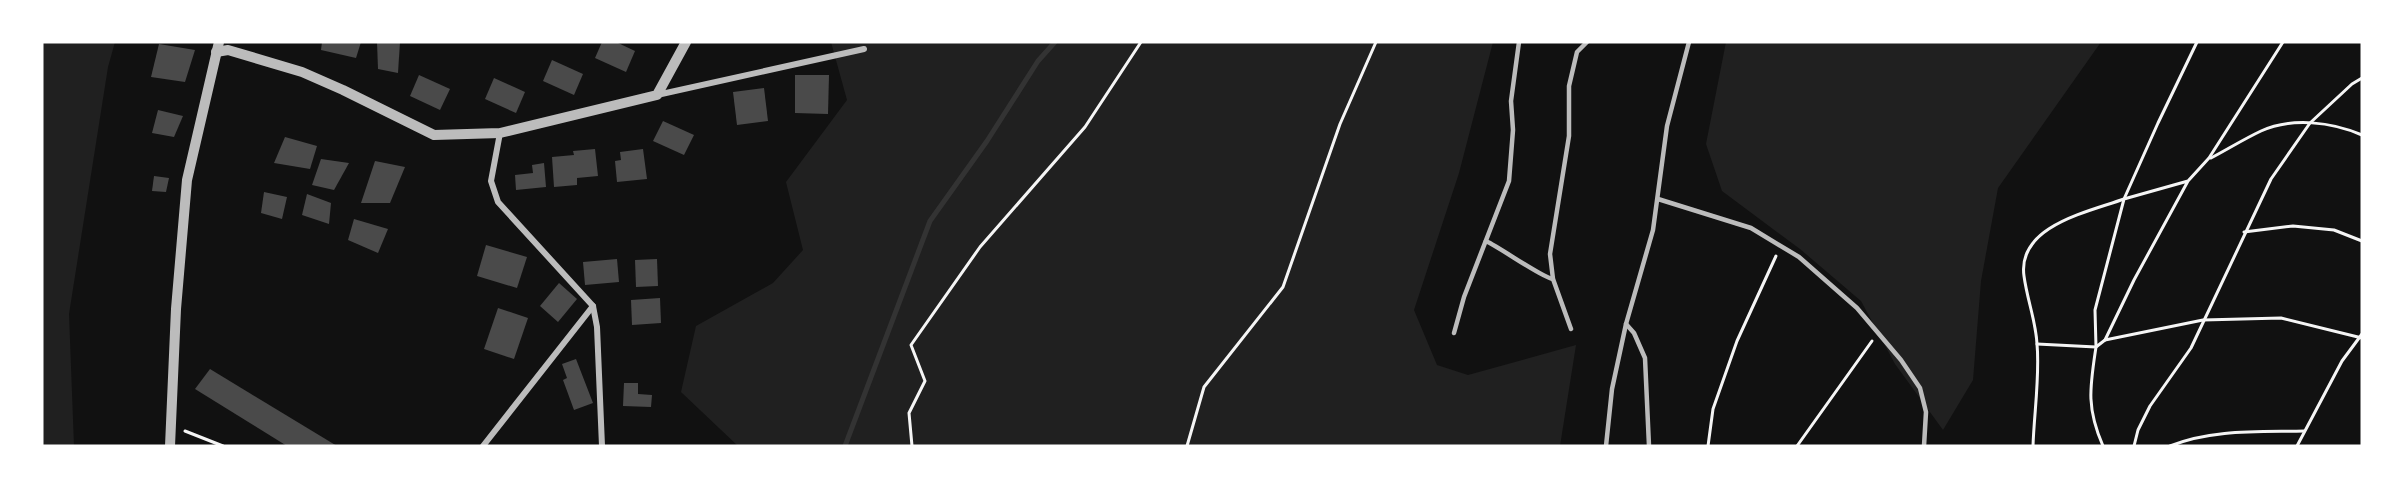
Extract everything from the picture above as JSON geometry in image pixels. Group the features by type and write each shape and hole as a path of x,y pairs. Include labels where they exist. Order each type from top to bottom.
{"street":[{"path":"657,94 686,42"},
{"path":"170,446 176,309 187,180 218,47 302,72 434,135 500,133 657,94 864,49"},
{"path":"500,133 491,181 498,202 593,306 597,327 602,446"},
{"path":"483,446 593,306"}],"lane":[{"path":"1454,333 1464,297 1509,181 1513,130 1511,101 1520,42"},
{"path":"1571,329 1553,279 1550,254 1569,136 1569,86 1577,52 1587,42"},
{"path":"1606,446 1612,388 1626,324 1653,230 1666,126 1689,42"},
{"path":"1658,199 1750,228 1799,257 1857,308 1901,360 1920,388 1926,412 1924,446"},
{"path":"1486,241 1527,264 1546,279 1553,279"},
{"path":"1626,324 1634,333 1645,358 1648,446"}],"path":[{"path":"912,446 909,413 924,381 911,345 980,247 1084,127 1141,42"},
{"path":"1188,446 1204,387 1283,287 1340,124 1376,42"},
{"path":"2103,446 2093,422 2089,395 2096,347 2095,310 2124,199 2197,42"},
{"path":"2037,344 2096,347 2105,340 2134,280 2188,181 2209,158 2283,42"},
{"path":"2134,446 2138,430 2150,406 2191,348 2271,179 2310,123 2352,84 2362,78"},
{"path":"2209,158 2263,130 2310,123 2346,128 2362,135"},
{"path":"2033,446 2037,344 2024,273 2024,254 2034,241 2058,222 2124,199 2188,181"},
{"path":"2244,232 2293,226 2334,230 2362,241"},
{"path":"1708,446 1713,409 1737,341 1780,246"},
{"path":"2105,340 2204,320 2281,318 2361,336 2342,361 2298,446"},
{"path":"1797,446 1878,332"},
{"path":"181,429 223,446"},
{"path":"2170,446 2194,439 2237,432 2304,431"}],"shaded area":[{"path":"42,42 115,42 108,67 69,314 74,446 42,446"},
{"path":"831,42 1493,42 1459,173 1414,310 1437,365 1468,375 1576,345 1560,446 738,446 681,392 696,326 773,283 803,250 786,182 847,100"},
{"path":"1726,42 2101,42 1998,188 1981,281 1973,380 1943,430 1895,364 1861,301 1800,249 1722,191 1706,144"}],"building":[{"path":"322,42 361,42 356,58 321,50"},
{"path":"377,42 400,42 398,73 378,69"},
{"path":"602,42 616,42 635,51 626,72 595,58"},
{"path":"159,44 195,50 185,82 151,77"},
{"path":"552,60 583,74 574,95 543,81"},
{"path":"419,75 450,89 440,110 410,96"},
{"path":"795,75 829,75 828,114 795,113"},
{"path":"494,78 525,92 516,113 485,99"},
{"path":"764,88 768,121 737,125 733,92"},
{"path":"158,110 183,116 174,137 152,133"},
{"path":"663,121 694,135 684,155 653,141"},
{"path":"285,137 317,146 310,169 274,163"},
{"path":"595,149 598,176 577,178 577,185 554,187 552,157 574,155 573,151"},
{"path":"643,149 647,179 617,182 615,161 621,160 620,152"},
{"path":"321,159 349,163 334,190 312,185"},
{"path":"375,161 405,167 390,203 361,203"},
{"path":"544,163 546,187 516,190 515,175 533,173 532,165"},
{"path":"154,176 169,178 166,192 152,191"},
{"path":"264,192 287,197 282,219 261,213"},
{"path":"307,194 331,203 329,224 302,215"},
{"path":"354,219 388,229 378,253 348,240"},
{"path":"486,245 527,257 517,288 477,276"},
{"path":"617,259 619,282 585,285 583,262"},
{"path":"657,259 658,286 636,287 635,260"},
{"path":"559,283 577,299 558,322 540,306"},
{"path":"660,298 661,323 632,325 631,300"},
{"path":"498,308 528,318 514,359 484,349"},
{"path":"576,359 593,403 574,410 563,380 567,378 562,364"},
{"path":"210,369 337,446 287,446 195,389"},
{"path":"624,383 638,383 638,394 652,395 651,407 623,406"}],"waterway":[{"path":"845,446 930,221 987,141 1038,61 1055,42"}]}
